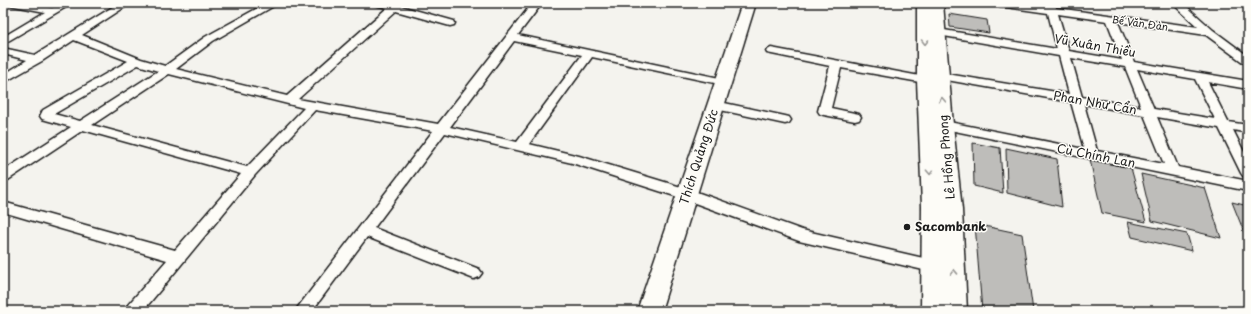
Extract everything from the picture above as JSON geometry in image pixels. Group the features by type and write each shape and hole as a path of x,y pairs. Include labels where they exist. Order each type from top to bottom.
{"main road":[{"name":"Thích Quảng Đức","path":"649,311 686,194 750,3"},
{"name":"Lê Hồng Phong","path":"924,3 933,78 944,124 952,210 955,311"},
{"name":"Lê Hồng Phong","path":"933,311 933,78 938,32 936,3"},
{"path":"932,206 952,210"}],"street":[{"path":"13,3 53,11"},
{"path":"3,41 68,3"},
{"path":"3,80 126,3"},
{"path":"3,177 82,127 216,35 274,3"},
{"path":"378,3 450,24"},
{"path":"308,310 364,230 512,37 535,6 535,3"},
{"name":"Bế Văn Đàn","path":"1000,3 1051,7 1111,19 1209,32"},
{"path":"1177,3 1209,32 1248,61"},
{"path":"1051,7 1092,155"},
{"path":"290,100 394,8"},
{"path":"1111,19 1173,171"},
{"name":"Vũ Xuân Thiều","path":"938,32 1248,85"},
{"path":"74,36 137,61 167,70 312,106 443,128 574,159 686,194 798,235 932,266"},
{"path":"512,37 724,82"},
{"path":"3,51 38,59"},
{"name":"Phan Như Cẩn","path":"770,51 836,64 1076,100 1248,129"},
{"path":"522,146 589,54"},
{"path":"137,61 46,116 250,172"},
{"path":"836,64 824,112 855,117"},
{"path":"1199,76 1248,173"},
{"path":"133,311 250,172 312,106"},
{"path":"715,106 785,120"},
{"name":"Cù Chính Lan","path":"944,124 1248,186"},
{"path":"3,207 178,257"},
{"path":"364,230 474,273"}],"building":[{"path":"949,14 987,20 989,33 950,27"},
{"path":"973,143 1000,148 1003,193 974,186"},
{"path":"1006,148 1057,159 1062,207 1007,193"},
{"path":"1090,160 1131,168 1146,222 1102,213"},
{"path":"1141,174 1205,188 1221,238 1152,221"},
{"path":"1232,202 1248,206 1248,242"},
{"path":"1128,222 1187,234 1192,251 1132,237"},
{"path":"975,224 1022,234 1033,311 982,311"}],"place":[{"name":"Sacombank","path":"907,227"}]}
